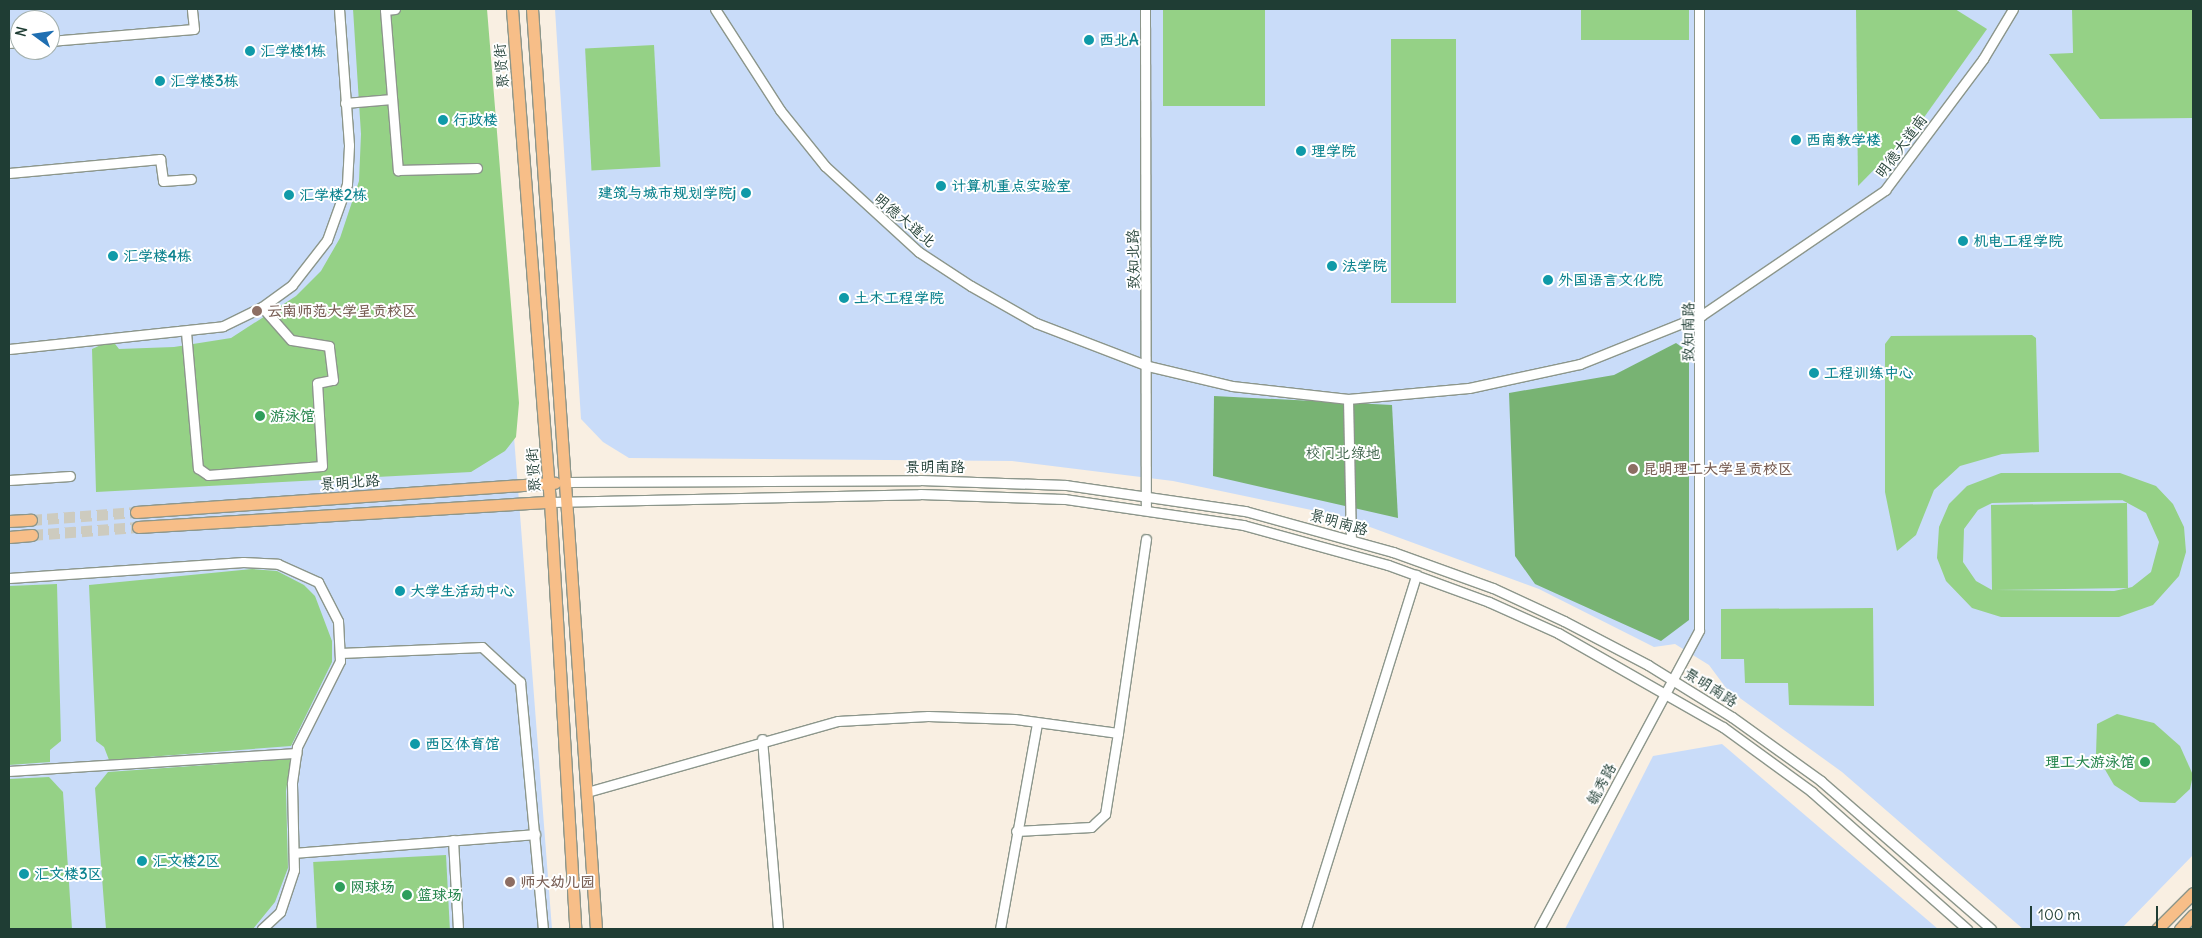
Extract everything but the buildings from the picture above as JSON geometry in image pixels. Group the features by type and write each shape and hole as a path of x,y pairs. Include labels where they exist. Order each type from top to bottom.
{"main road":[{"name":"聚贤街","path":"512,9 549,484 575,929"},
{"path":"532,9 568,500 596,929"},
{"name":"景明北路","path":"136,512 566,482"},
{"path":"138,527 550,502"},
{"path":"9,521 31,520"},
{"path":"9,537 32,535"},
{"path":"2157,929 2193,893"},
{"path":"2180,929 2193,915"}],"street":[{"path":"60,39 194,28 192,9"},
{"path":"9,349 186,332 223,326 262,307 292,285 327,240 347,184 350,145 345,103 339,9"},
{"path":"395,9 385,10 398,170 477,168"},
{"name":"明德大道北","path":"715,9 733,43 810,149 919,252 1036,323 1148,366 1232,386 1348,399"},
{"name":"致知北路","path":"1145,9 1148,366 1146,508"},
{"name":"致知南路","path":"1691,654 1699,630 1702,598 1702,314 1698,9"},
{"name":"明德大道南","path":"1348,399 1469,388 1580,364 1702,314 1885,190 1983,59 2013,9"},
{"path":"345,103 392,99"},
{"path":"9,173 160,159 163,181 191,180"},
{"path":"186,332 198,468 208,475 322,466 316,383 333,380 329,346 291,340 262,307"},
{"path":"1348,399 1351,540"},
{"path":"9,480 70,476"},
{"name":"景明南路","path":"566,482 1005,482 1147,494 1246,511 1351,540 1493,588 1672,680 1821,782 1991,929"},
{"name":"景明南路","path":"550,502 568,500 948,495 1065,499 1146,508 1243,524 1416,575 1558,633 1665,691 1812,792 1967,929"},
{"path":"1016,830 1091,827 1105,814 1146,539"},
{"path":"9,578 278,564 318,582 338,621 340,661 296,753 294,870 280,912 262,929"},
{"path":"1310,928 1416,575"},
{"path":"340,653 482,647 512,671 520,682 543,929"},
{"name":"毓秀路","path":"1539,929 1665,691 1691,654"},
{"path":"587,792 645,779 762,739 838,721 928,716 1037,723 1118,733"},
{"path":"1000,929 1016,830 1037,723"},
{"path":"762,739 778,929"},
{"path":"9,771 296,753"},
{"path":"294,853 534,834"},
{"path":"453,840 458,929"}],"shaded area":[{"name":"云南师范大学呈贡校区","path":"9,9 481,9 552,929 9,929"},
{"name":"昆明理工大学呈贡校区","path":"555,9 2193,9 2193,855 2121,929 2023,929 1842,772 1726,688 1709,665 1675,644 1654,647 1539,589 1340,516 1173,481 1012,461 629,458 603,442 581,419"},
{"path":"1722,744 1938,929 1565,929 1653,756"}],"green space":[{"path":"353,9 487,9 519,403 516,437 505,451 471,472 96,492 92,349 112,340 119,349 174,347 231,338 296,296 321,271 340,238 359,181 361,134"},
{"path":"1163,9 1265,9 1265,106 1163,106"},
{"path":"1581,9 1689,9 1689,40 1581,40"},
{"path":"1856,9 1955,9 1987,29 1920,123 1858,186"},
{"path":"2072,9 2193,9 2193,118 2100,119 2049,54 2073,53"},
{"path":"1391,39 1456,39 1456,303 1391,303"},
{"path":"654,45 660,167 591,170 585,49"},
{"path":"2032,335 2036,338 2039,452 2002,454 1960,466 1934,490 1916,535 1897,551 1885,492 1885,344 1891,336"},
{"path":"1676,343 1689,352 1689,620 1661,641 1535,584 1515,556 1509,393 1614,375"},
{"name":"校门北绿地","path":"1214,396 1392,405 1398,518 1213,476"},
{"path":"2001,473 2120,473 2156,486 2173,504 2184,527 2186,552 2179,576 2153,605 2119,617 2001,617 1972,608 1946,581 1937,558 1939,527 1949,504 1967,486","holes":["2122,500 2146,513 2159,542 2151,572 2132,587 2128,588 2127,503 1991,505 1992,590 1976,581 1963,562 1964,529 1978,510 1992,503","2128,588 2114,591 1994,590"]},
{"path":"252,569 277,571 304,585 315,596 332,641 332,662 291,746 109,760 104,747 96,741 89,585"},
{"path":"57,584 61,741 50,750 50,762 9,765 9,586"},
{"path":"1873,608 1874,706 1789,705 1788,683 1745,683 1744,659 1721,659 1721,609"},
{"name":"理工大游泳馆","path":"2117,714 2154,723 2180,746 2193,775 2190,789 2175,803 2140,802 2114,785 2096,754 2097,724"},
{"path":"291,759 286,791 288,868 275,902 253,929 106,929 95,788 108,772"},
{"path":"49,777 63,792 72,929 9,929 9,779"},
{"name":"篮球场","path":"446,855 450,929 317,929 313,862"}],"tunnel":[{"path":"31,520 136,512"},
{"path":"32,535 138,527"}],"place":[{"name":"西北A","path":"1089,40"},
{"name":"汇学楼1栋","path":"250,51"},
{"name":"汇学楼3栋","path":"160,81"},
{"name":"行政楼","path":"443,120"},
{"name":"西南教学楼","path":"1796,140"},
{"name":"理学院","path":"1301,151"},
{"name":"计算机重点实验室","path":"941,186"},
{"name":"建筑与城市规划学院j","path":"746,193"},
{"name":"汇学楼2栋","path":"289,195"},
{"name":"机电工程学院","path":"1963,241"},
{"name":"汇学楼4栋","path":"113,256"},
{"name":"法学院","path":"1332,266"},
{"name":"外国语言文化院","path":"1548,280"},
{"name":"土木工程学院","path":"844,298"},
{"name":"云南师范大学呈贡校区","path":"257,311"},
{"name":"工程训练中心","path":"1814,373"},
{"name":"游泳馆","path":"260,416"},
{"name":"昆明理工大学呈贡校区","path":"1633,469"},
{"name":"大学生活动中心","path":"400,591"},
{"name":"西区体育馆","path":"415,744"},
{"name":"理工大游泳馆","path":"2145,762"},
{"name":"汇文楼2区","path":"142,861"},
{"name":"汇文楼3区","path":"24,874"},
{"name":"师大幼儿园","path":"510,882"},
{"name":"网球场","path":"340,887"},
{"name":"篮球场","path":"407,895"}]}
